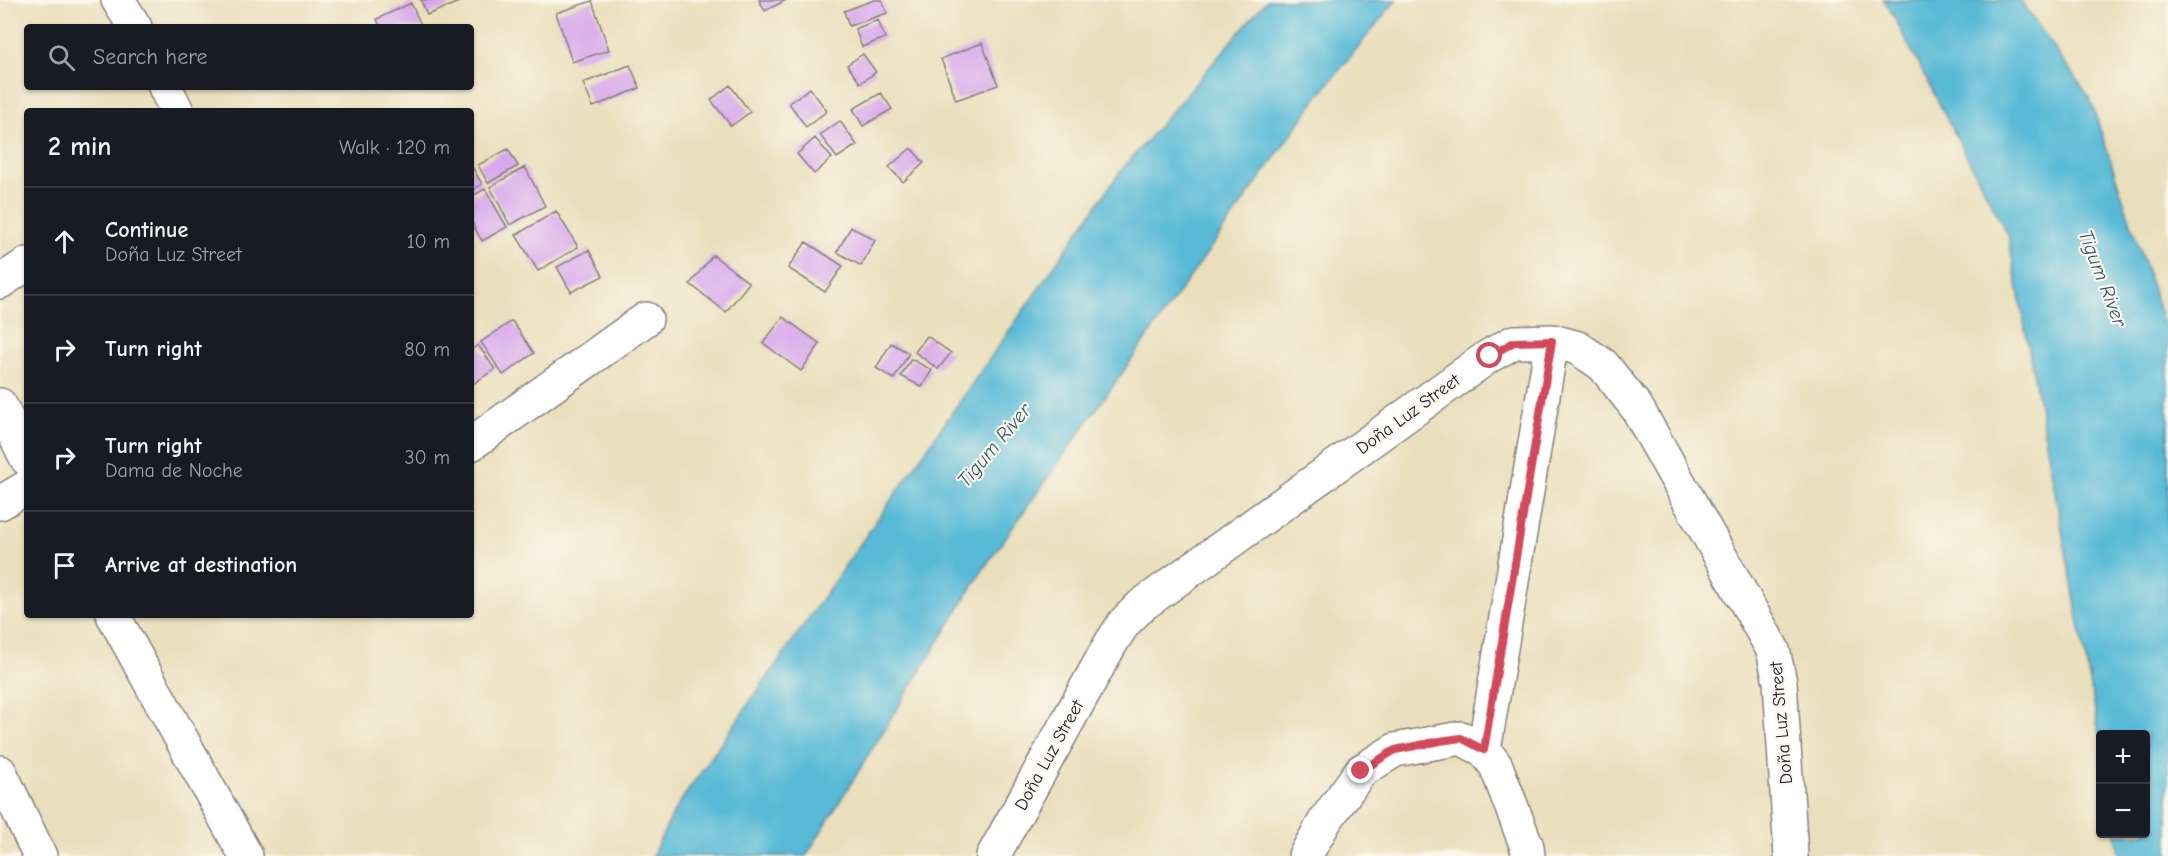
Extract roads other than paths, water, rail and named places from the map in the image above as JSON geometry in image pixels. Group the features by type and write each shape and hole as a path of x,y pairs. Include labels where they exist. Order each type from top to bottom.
{"street":[{"path":"118,0 133,24"},
{"path":"166,90 176,108"},
{"path":"0,282 24,266"},
{"path":"474,442 646,319"},
{"path":"1484,750 1552,341"},
{"name":"Doña Luz Street","path":"993,856 1111,644 1124,624 1142,605 1490,356 1514,342 1552,341 1578,348 1604,365 1637,408 1773,650 1780,682 1791,856"},
{"path":"0,405 24,453"},
{"path":"0,503 24,489"},
{"path":"115,618 246,856"},
{"path":"1305,856 1325,821 1361,771 1395,750 1461,738 1484,750 1496,766 1527,847 1528,856"},
{"path":"0,772 40,856"}],"water":[{"name":"Tigum River","path":"1267,0 1396,0 1316,99 984,568 806,856 652,856 676,808 1120,172"},
{"name":"Tigum River","path":"1882,0 2020,0 2090,98 2168,336 2168,856 2119,856 2117,838 2150,838 2150,730 2099,730 2008,235 1886,2"}]}
